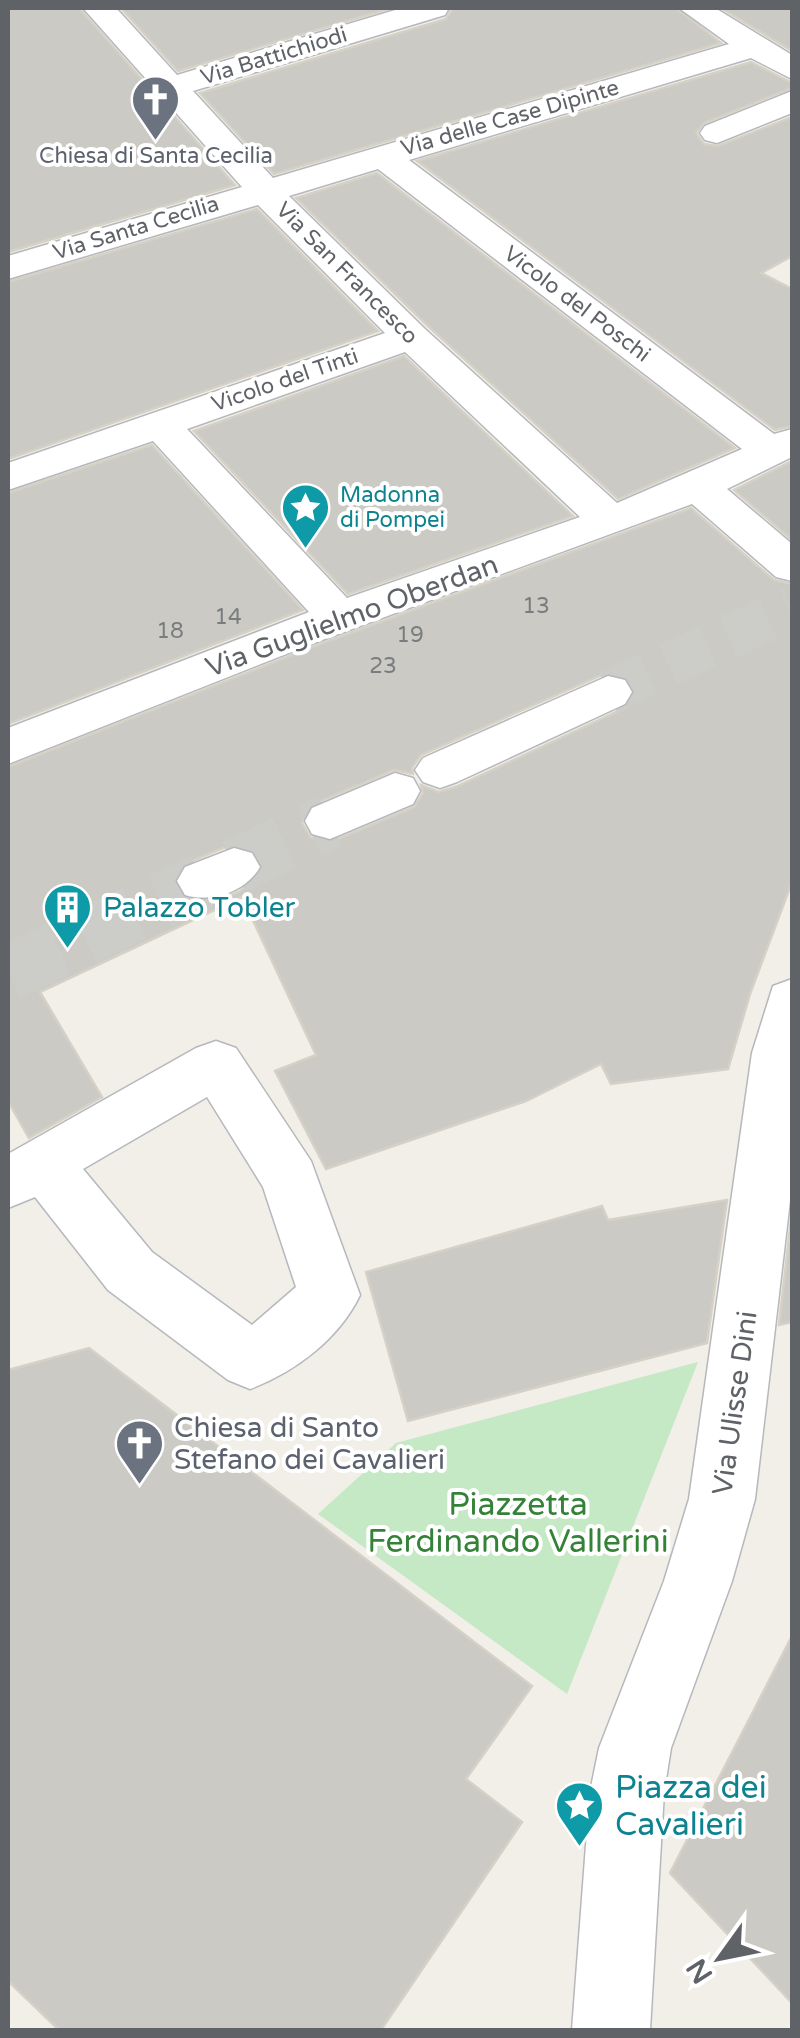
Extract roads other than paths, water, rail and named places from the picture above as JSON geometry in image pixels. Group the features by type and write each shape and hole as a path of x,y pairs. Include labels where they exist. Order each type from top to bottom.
{"street":[{"name":"Via Battichiodi","path":"171,87 434,8"},
{"path":"694,8 792,69"},
{"name":"Via San Francesco","path":"108,9 171,87 264,189 411,337 611,522"},
{"name":"Via delle Case Dipinte","path":"264,189 756,46"},
{"path":"717,133 792,101"},
{"name":"Vicolo del Poschi","path":"382,156 782,447"},
{"name":"Via Santa Cecilia","path":"8,268 264,189"},
{"name":"Vicolo del Tinti","path":"8,477 411,337"},
{"path":"159,423 339,617"},
{"name":"Via Guglielmo Oberdan","path":"8,747 339,617 611,522 698,488 782,447"},
{"path":"698,488 792,567"},
{"path":"440,770 608,692"},
{"path":"330,821 395,790"},
{"name":"Via Ulisse Dini","path":"611,2030 627,1792 634,1748 698,1581 722,1499 780,1054 792,1002"},
{"path":"216,1064 290,1180 329,1295 292,1332 250,1360 130,1271 25,1173 216,1064"}],"tunnel":[{"path":"608,692 792,608"},
{"path":"234,867 330,821"},
{"path":"8,973 203,881"}],"place":[{"name":"Chiesa di Santa Cecilia","path":"156,142"},
{"name":"Madonna di Pompei","path":"305,550"},
{"name":"Palazzo Tobler","path":"68,950"},
{"name":"Chiesa di Santo Stefano dei Cavalieri","path":"139,1486"},
{"name":"Piazza dei Cavalieri","path":"580,1848"}],"park label":[{"name":"Piazzetta Ferdinando Vallerini","path":"518,1524"}]}
